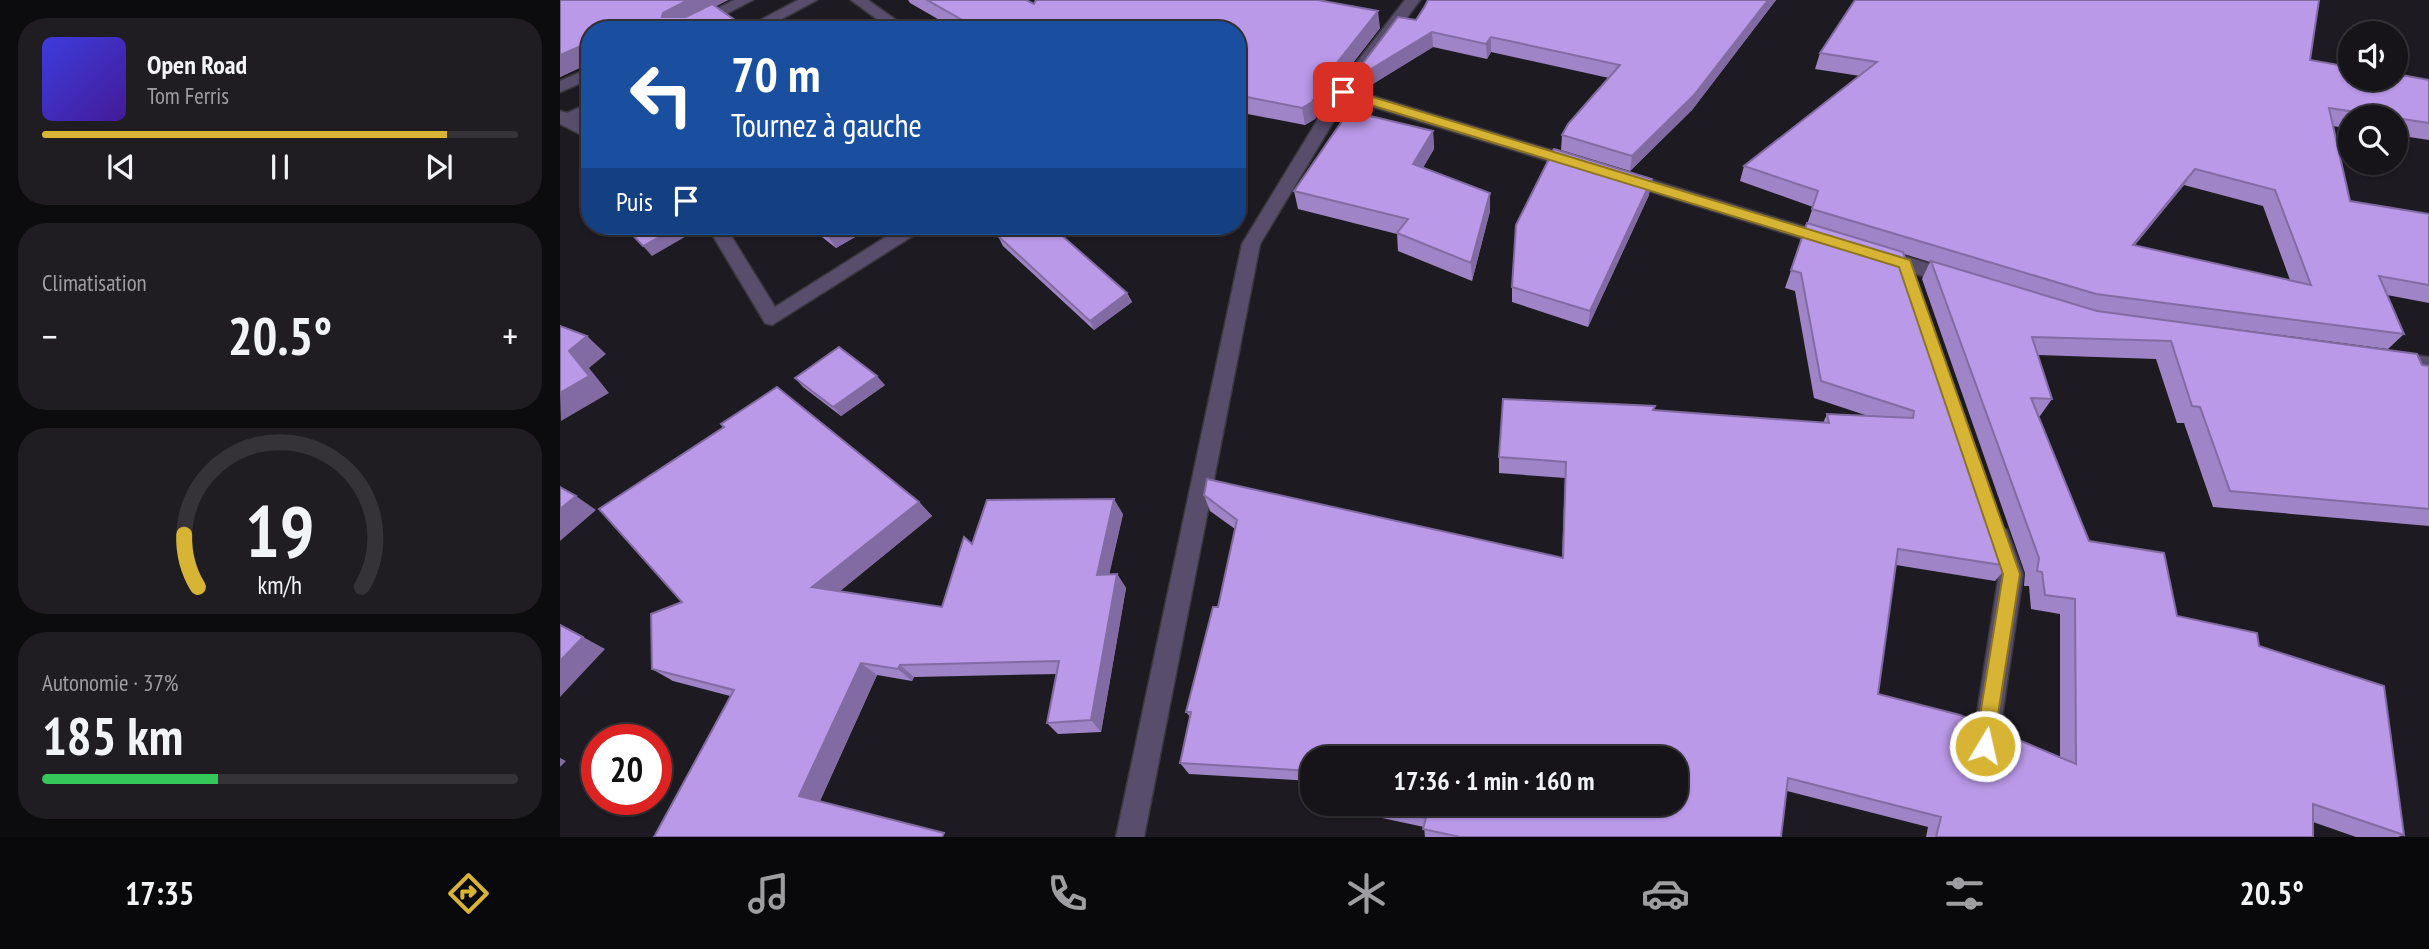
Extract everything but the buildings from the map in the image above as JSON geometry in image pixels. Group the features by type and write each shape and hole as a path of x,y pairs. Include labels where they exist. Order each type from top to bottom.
{"street":[{"path":"701,21 746,0"},
{"path":"767,21 810,0"},
{"path":"858,0 890,21"},
{"path":"1130,837 1251,244 1343,92 1413,0"},
{"path":"560,87 581,77"},
{"path":"1343,92 1969,283"},
{"path":"563,118 581,111"},
{"path":"563,118 581,129"},
{"path":"721,235 772,318 902,235"},
{"path":"1905,264 1914,290"},
{"path":"2374,358 2429,365"},
{"path":"1981,771 2011,574 1994,522"}],"route":[{"path":"1343,92 1905,264 2011,574 1985,746"}]}
